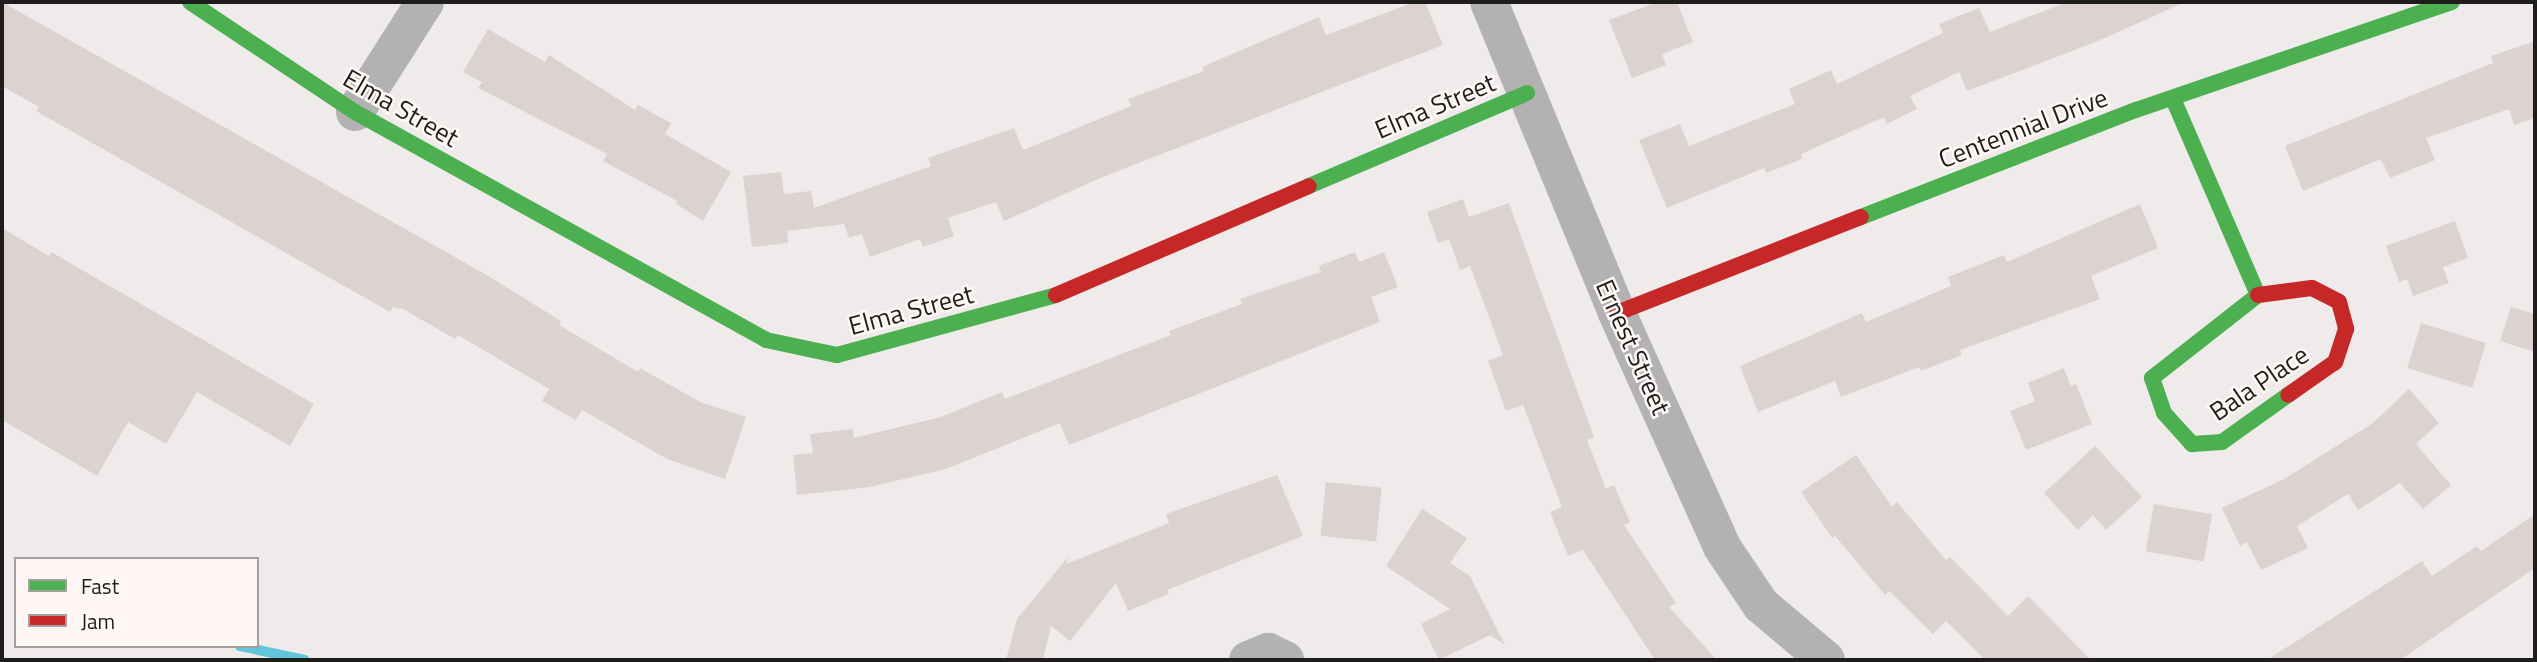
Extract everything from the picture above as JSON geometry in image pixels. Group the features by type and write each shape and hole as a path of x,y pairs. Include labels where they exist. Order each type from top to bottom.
{"street":[{"name":"Elma Street","path":"190,2 355,112 766,340 837,355 1039,302 1527,93"},
{"path":"355,112 425,2"},
{"name":"Ernest Street","path":"1489,2 1617,313 1723,547 1761,605 1826,660"},
{"name":"Centennial Drive","path":"1617,313 2136,110 2174,101 2452,2"},
{"path":"2174,101 2259,295"},
{"name":"Bala Place","path":"2312,288 2339,302 2346,329 2334,362 2222,442 2192,444 2164,413 2152,378 2259,295 2312,288"},
{"path":"1248,660 1268,652 1285,660"}],"building":[{"path":"2,2 485,274 561,321 559,325 638,372 640,368 700,402 746,417 725,479 667,459 582,410 576,420 542,401 549,389 458,335 455,339 403,309 393,307 390,312 36,111 39,107 2,86"},
{"path":"1415,2 1425,2 1443,45 1105,176 1004,221 996,202 948,218 954,236 923,247 920,239 870,257 862,234 849,238 844,224 787,231 788,243 752,247 743,176 781,172 784,194 811,191 814,208 931,166 928,158 1014,128 1023,150 1131,106 1128,99 1204,71 1202,67 1319,17 1326,35"},
{"path":"1657,2 1677,2 1693,42 1662,54 1666,65 1632,78 1609,20"},
{"path":"2067,2 2185,2 2098,41 1967,91 1959,72 1910,96 1917,109 1887,124 1884,117 1801,154 1802,159 1766,173 1764,168 1667,208 1639,140 1680,124 1689,146 1795,104 1789,89 1831,70 1837,84 1943,33 1939,24 1979,8 1990,32"},
{"path":"488,29 545,62 549,55 635,110 638,105 671,123 665,134 731,172 703,221 676,204 677,201 603,161 607,154 478,88 482,82 463,72"},
{"path":"2535,41 2535,118 2514,125 2509,109 2426,138 2435,160 2390,178 2381,159 2303,191 2285,146 2493,63 2491,56"},
{"path":"1463,199 1469,217 1509,203 1594,437 1587,440 1606,489 1614,485 1630,522 1624,525 1676,603 1669,607 1717,660 1655,660 1583,550 1568,556 1550,512 1562,507 1523,405 1506,411 1488,361 1503,355 1470,266 1460,270 1449,239 1438,243 1427,212"},
{"path":"2140,204 2158,248 2091,276 2100,299 1960,350 1962,355 1921,371 1919,367 1841,397 1835,381 1758,412 1740,366 1862,313 1866,322 1951,286 1948,277 2004,255 2007,262"},
{"path":"2455,221 2468,258 2443,267 2449,283 2413,296 2407,279 2399,282 2386,246"},
{"path":"2,228 49,256 51,252 314,404 290,446 197,392 166,444 128,422 97,476 2,420"},
{"path":"1355,252 1359,262 1384,252 1398,287 1371,297 1380,322 1069,445 1060,423 946,469 870,487 797,495 793,455 813,453 810,434 853,429 854,438 941,417 1002,392 1005,399 1171,335 1169,331 1242,304 1240,299 1321,272 1319,266"},
{"path":"2511,307 2535,314 2535,352 2500,341"},
{"path":"2421,323 2486,343 2472,388 2407,368"},
{"path":"2064,368 2071,386 2076,384 2092,424 2026,450 2010,411 2035,401 2028,383"},
{"path":"2409,389 2439,423 2416,444 2451,485 2423,509 2400,483 2358,510 2348,494 2297,526 2308,548 2261,570 2247,542 2240,546 2222,508 2284,479 2373,423"},
{"path":"2095,446 2142,497 2106,530 2093,515 2078,530 2044,493"},
{"path":"1856,455 1892,507 1897,502 1946,560 1950,557 2008,616 2028,596 2091,660 1985,660 1946,621 1933,634 1889,591 1885,595 1835,536 1832,538 1801,492"},
{"path":"1277,475 1303,536 1167,590 1169,594 1128,611 1116,583 1070,641 1051,626 1043,660 1006,660 1017,619 1068,557 1066,564 1169,523 1166,514"},
{"path":"1326,482 1382,488 1376,542 1320,536"},
{"path":"2154,504 2212,514 2204,562 2146,551"},
{"path":"1422,509 1467,538 1450,563 1470,576 1505,645 1490,635 1439,660 1421,624 1450,609 1386,566"},
{"path":"2535,514 2535,568 2400,660 2267,660 2422,561 2432,576 2477,546 2481,551"}],"waterway":[{"path":"249,648 305,660"}],"traffic: fast":[{"path":"190,2 355,112 766,340 837,355 1056,295"},
{"path":"1861,217 2136,110 2452,2"},
{"path":"1309,186 1527,93"},
{"path":"2174,101 2258,295 2152,378 2164,413 2192,444 2222,442 2288,395"}],"traffic: jam":[{"path":"1056,295 1309,186"},
{"path":"1617,313 1861,217"},
{"path":"2258,295 2312,288 2339,302 2346,329 2335,362 2288,395"}]}
